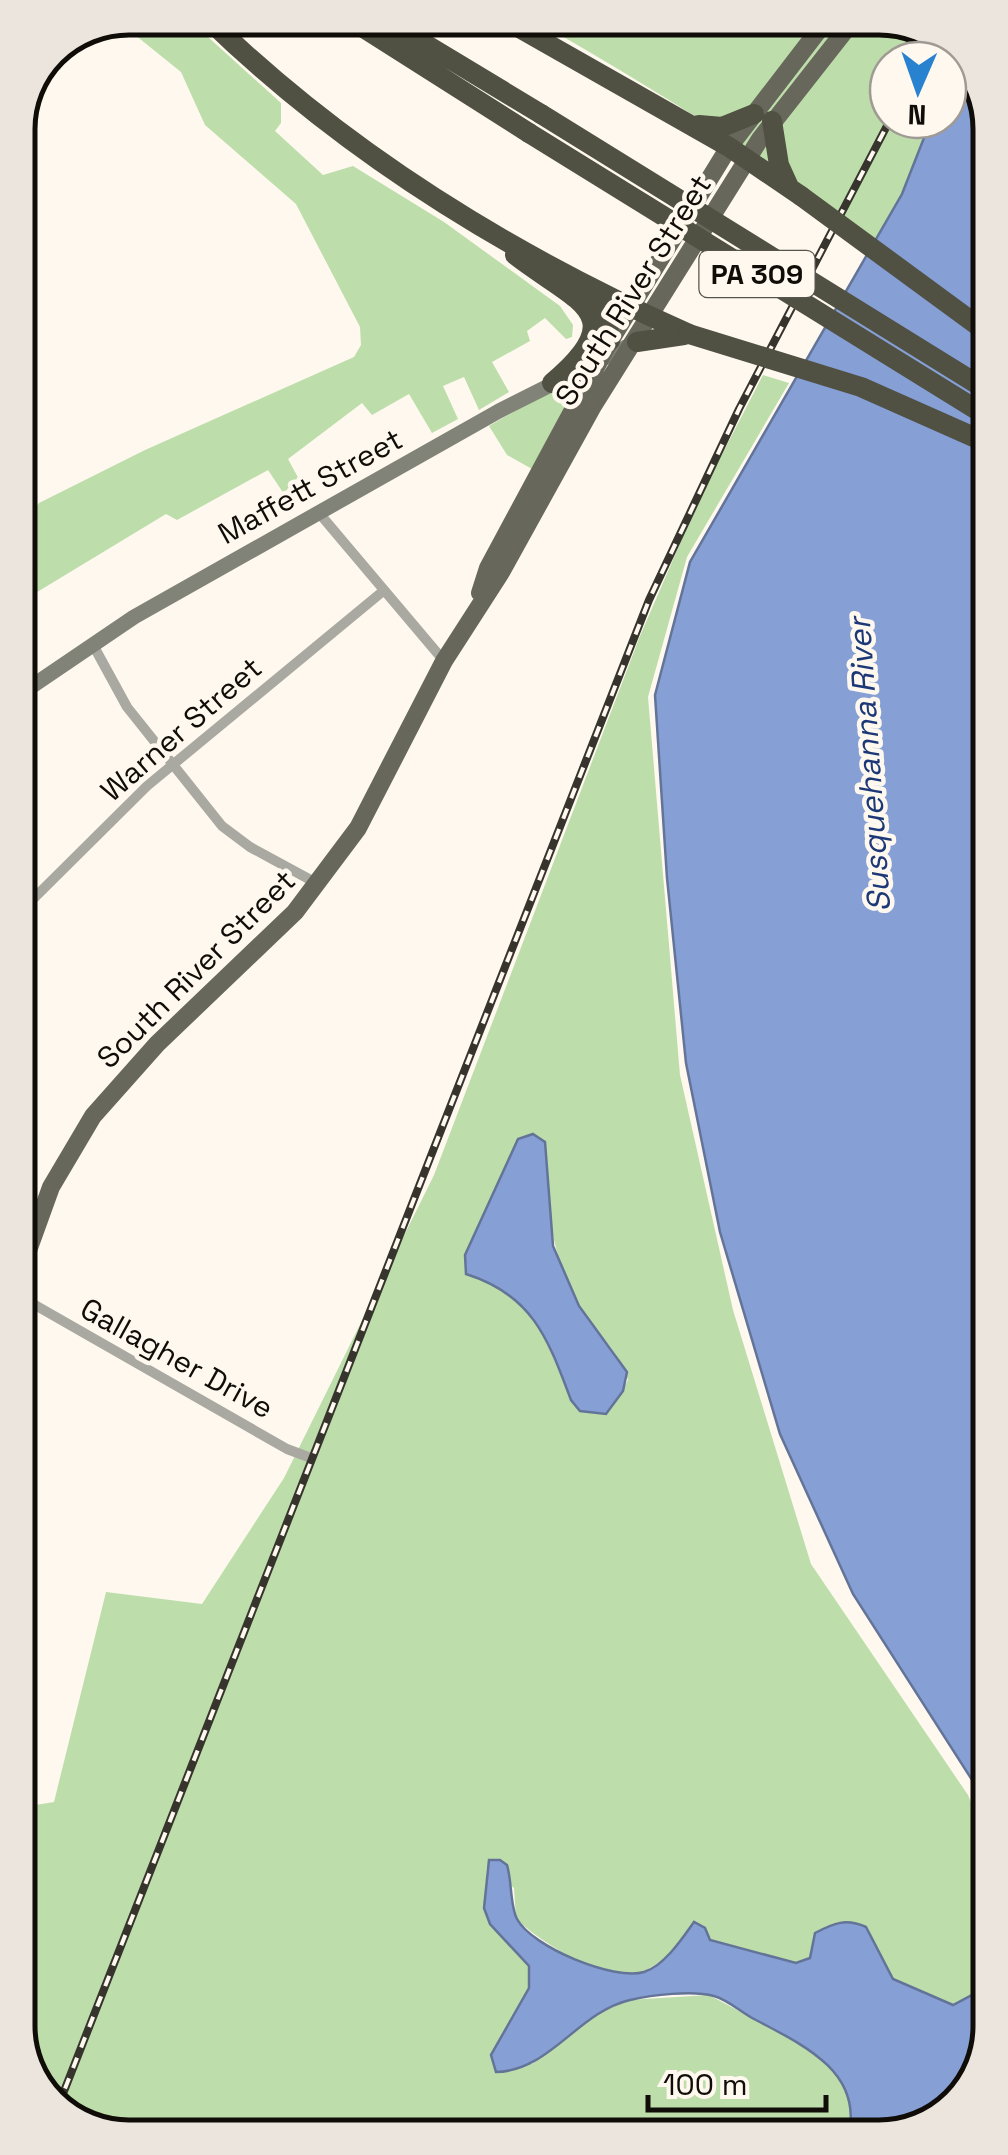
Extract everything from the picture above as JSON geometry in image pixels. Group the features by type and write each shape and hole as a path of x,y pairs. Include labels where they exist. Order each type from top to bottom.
{"highway":[{"path":"226,35 296,99 378,162 462,214 631,308 689,334 861,388 973,436"},
{"name":"PA 309","path":"375,35 973,407"},
{"name":"PA 309","path":"410,35 973,382"},
{"path":"532,35 738,153 973,322"},
{"path":"689,124 722,128 763,118 779,165 796,192"},
{"path":"462,214 589,312 594,330 590,346 552,384"},
{"path":"533,253 605,310 605,348"},
{"path":"637,342 689,334"}],"main road":[{"name":"South River Street","path":"477,604 488,568 605,348 817,35"},
{"name":"South River Street","path":"763,118 840,35"},
{"name":"South River Street","path":"35,1231 51,1187 101,1106 319,884 376,797 444,662 477,604 500,574 575,437 651,318 738,153"},
{"name":"Maffett Street","path":"35,684 92,642 552,384 605,348 637,342"}],"street":[{"path":"319,513 444,662"},
{"name":"Warner Street","path":"35,897 173,764 382,592"},
{"path":"92,642 126,706 238,839 319,884"},
{"name":"Gallagher Drive","path":"35,1306 287,1449 311,1458"}],"green space":[{"path":"135,35 206,35 281,103 281,123 275,131 323,175 353,166 444,222 560,306 573,325 572,337 566,339 545,318 527,331 530,341 492,362 509,392 479,410 464,377 443,386 458,419 432,433 409,394 372,415 362,403 288,459 301,483 284,494 268,470 177,520 166,514 35,593 35,508 39,503 145,450 354,357 361,345 360,327 296,204 205,125 181,72"},
{"path":"560,35 885,35 908,40 868,40 868,140 923,140 902,194 876,240 707,124"},
{"path":"763,375 789,383 687,557 648,697 680,1075 733,1310 811,1564 973,1807 973,1998 953,2005 893,1979 867,1927 810,1950 810,1958 796,1963 710,1939 705,1928 648,1969 633,1974 597,1968 559,1950 516,1919 514,1888 487,1867 484,1908 490,1924 529,1966 529,1988 491,2055 532,2064 597,2014 628,2000 709,1995 803,2045 835,2069 850,2098 849,2120 123,2120 99,2115 58,2088 42,2062 37,2044 35,1805 54,1802 106,1592 202,1604 284,1478 434,1175 640,636 701,495","holes":["548,1208 559,1259 574,1296 624,1369 628,1380 618,1399 571,1400 536,1317 488,1281"]},
{"path":"568,388 571,394 532,469 507,455 489,426 553,389"}],"water":[{"name":"Susquehanna River","path":"968,100 973,129 973,1781 853,1594 780,1434 720,1232 686,1063 667,878 655,695 690,562 902,194 923,140 968,140"},
{"path":"533,1134 545,1142 553,1246 579,1306 627,1372 623,1391 606,1414 580,1411 571,1400 545,1339 523,1307 489,1283 466,1274 465,1255 518,1139"},
{"path":"489,1860 500,1860 507,1865 515,1914 526,1930 575,1959 631,1973 644,1972 659,1964 694,1922 705,1928 710,1940 796,1963 810,1958 815,1933 840,1923 866,1927 893,1979 953,2005 973,1995 970,2050 950,2088 931,2104 897,2118 850,2120 846,2092 823,2061 724,2000 684,1993 612,2006 532,2062 496,2072 491,2055 529,1988 529,1966 490,1924 484,1908"}],"railway":[{"path":"63,2093 649,600 739,409 880,140"}]}
